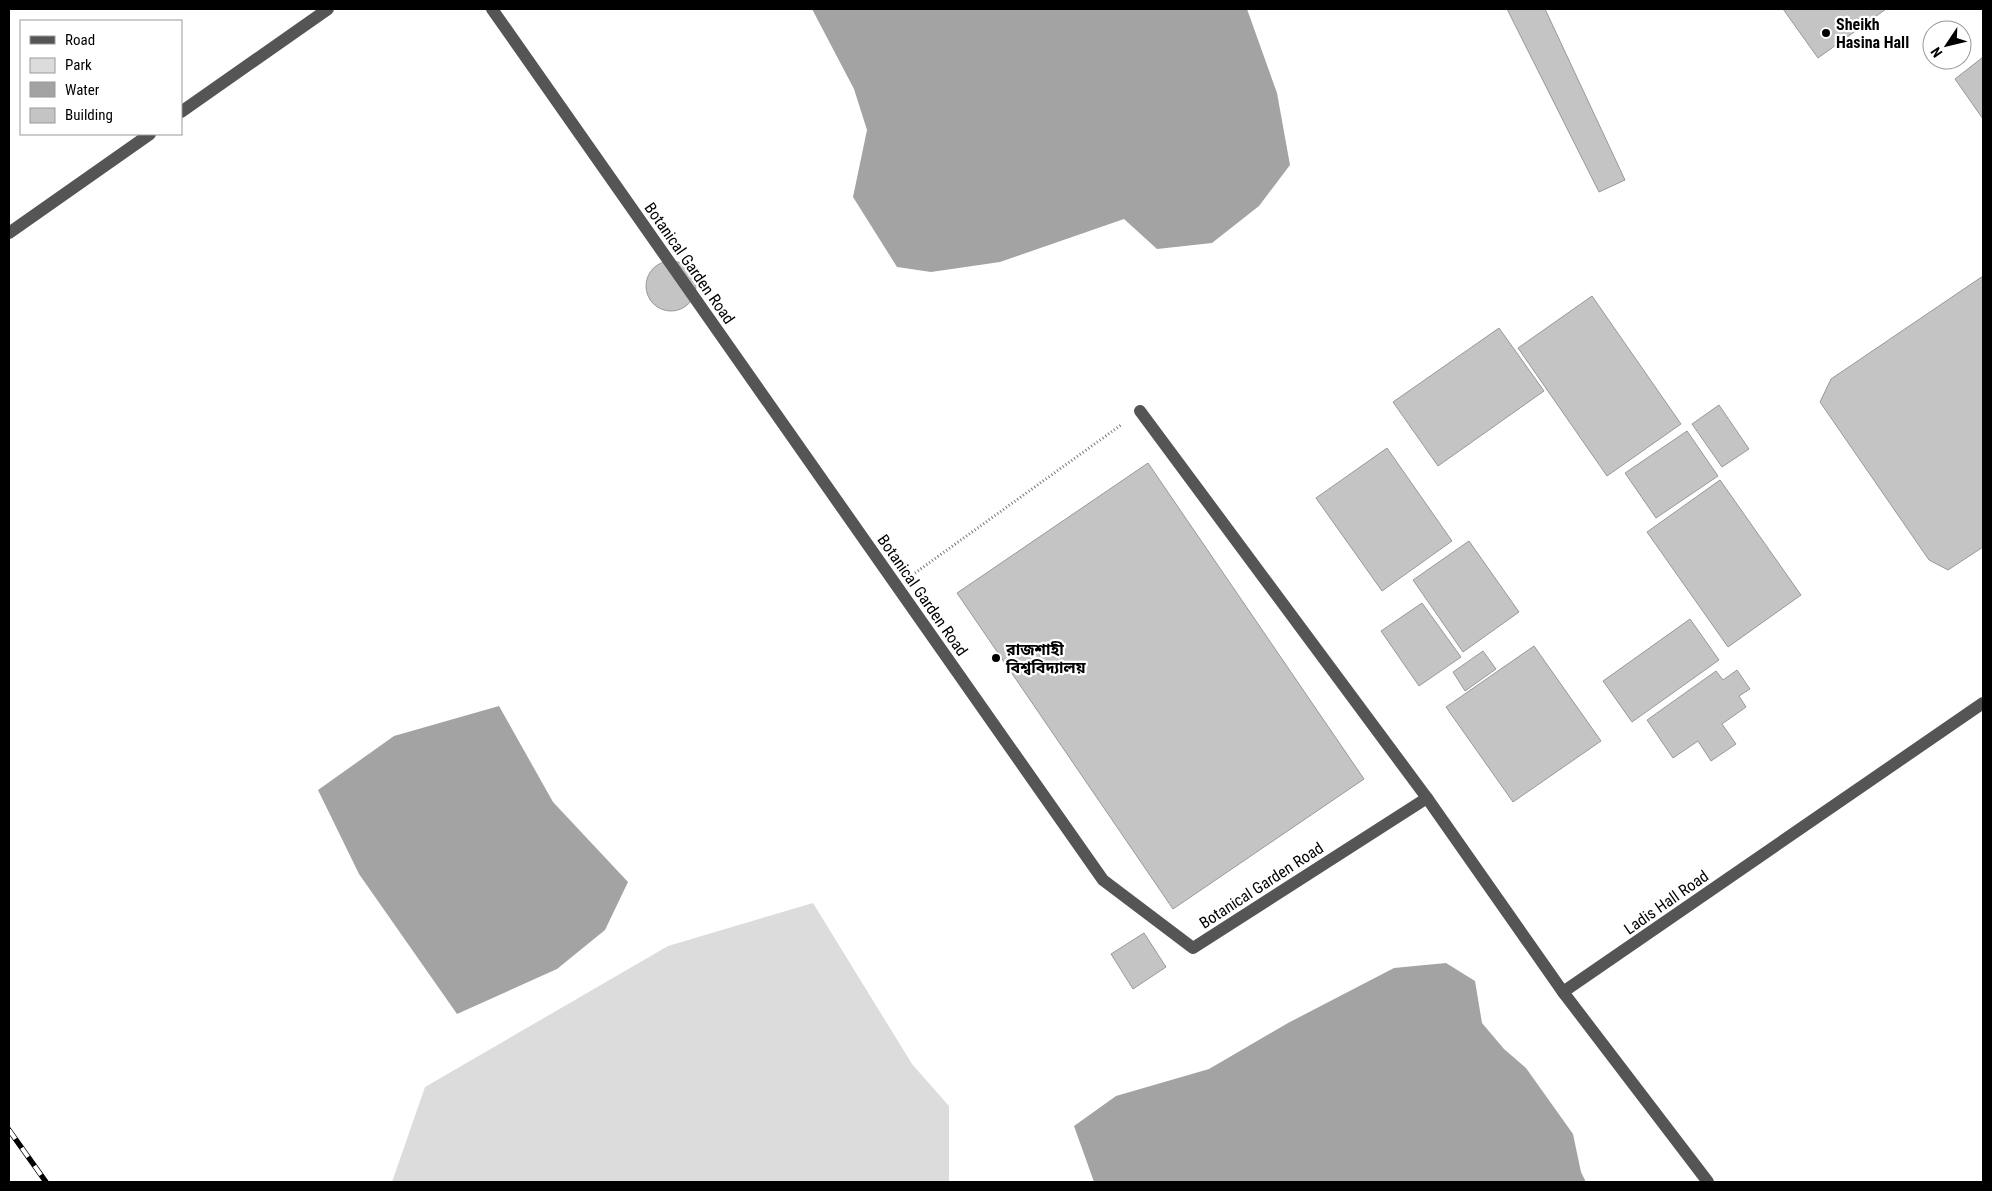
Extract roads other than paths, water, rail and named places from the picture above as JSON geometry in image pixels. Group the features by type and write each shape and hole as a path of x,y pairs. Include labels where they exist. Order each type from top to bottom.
{"street":[{"path":"182,111 328,9"},
{"name":"Botanical Garden Road","path":"492,9 1103,880 1193,948 1427,798"},
{"path":"9,233 149,135"},
{"path":"1140,411 1427,798 1564,992 1708,1182"},
{"name":"Ladis Hall Road","path":"1564,992 1983,703"}],"water":[{"path":"812,9 1247,9 1277,93 1290,165 1259,206 1212,243 1157,249 1124,219 1000,262 931,272 897,267 853,197 867,130 854,89"},
{"path":"499,706 553,802 628,882 605,930 557,969 457,1014 359,874 318,790 394,736"},
{"path":"1446,963 1475,981 1482,1023 1504,1049 1526,1068 1573,1134 1581,1172 1586,1182 1094,1182 1074,1126 1116,1096 1209,1069 1288,1023 1394,968"}],"railway":[{"path":"9,1130 46,1182"}],"place":[{"name":"Sheikh Hasina Hall","path":"1826,33"},
{"name":"রাজশাহী বিশ্ববিদ্যালয়","path":"996,658"}]}
